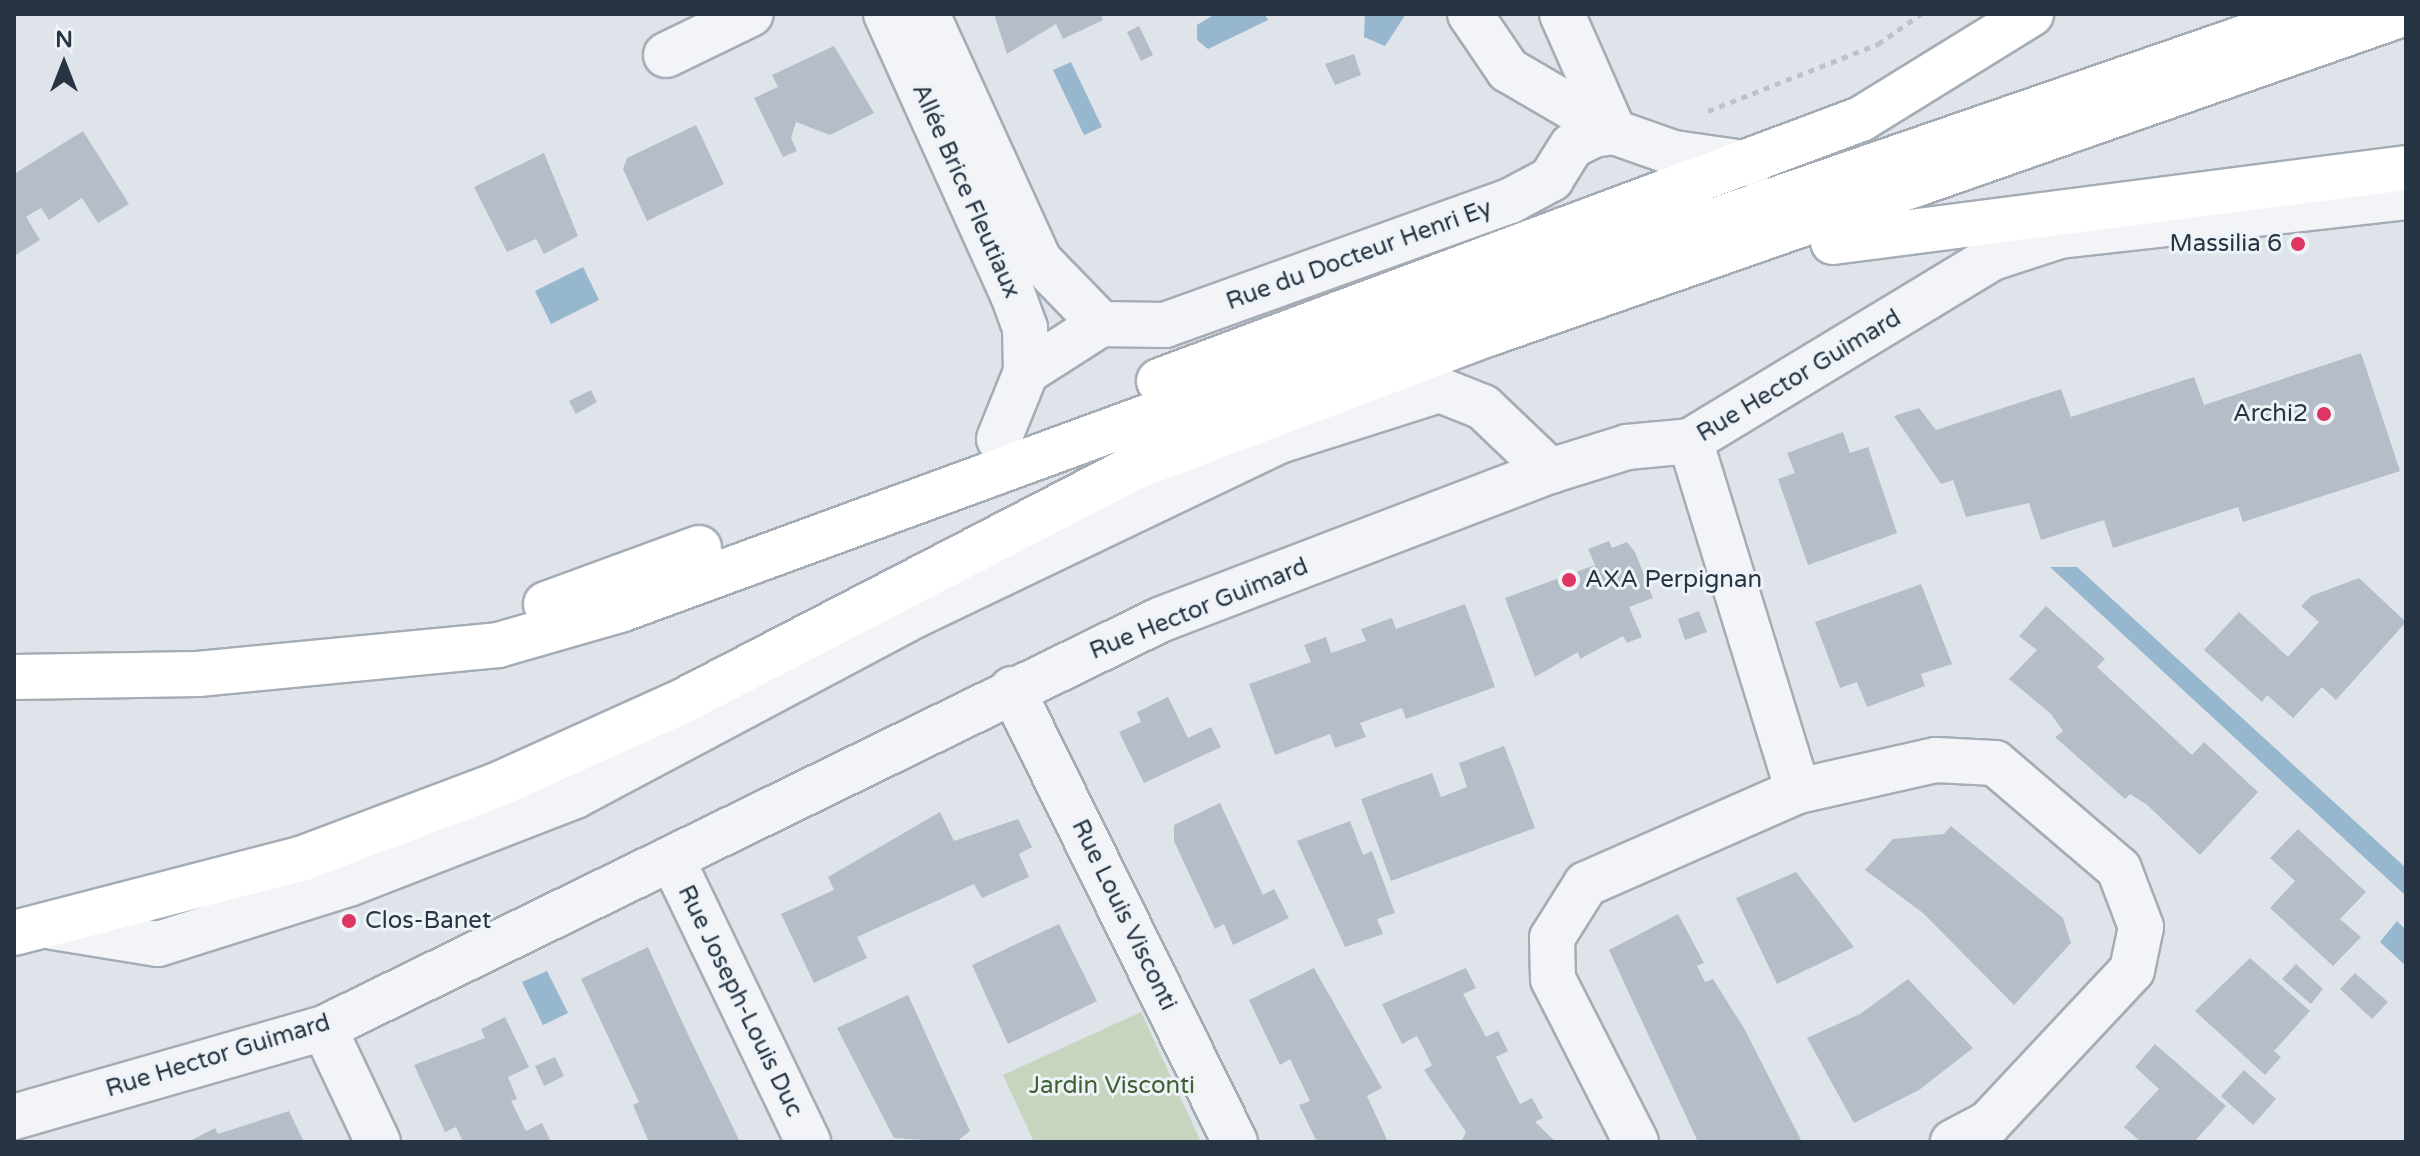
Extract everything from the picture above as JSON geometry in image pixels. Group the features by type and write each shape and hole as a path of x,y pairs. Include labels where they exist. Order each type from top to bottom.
{"main road":[{"path":"449,648 496,622 1751,164 1861,119 2031,14"},
{"path":"14,677 198,674 498,645 620,610 1177,406 2313,14"},
{"path":"33,930 303,858 497,785 683,701 1133,468 1488,334 1732,255 2403,14"},
{"path":"1732,255 2406,168"}],"street":[{"path":"666,55 751,14"},
{"name":"Allée Brice Fleutiaux","path":"886,14 1013,295 1025,328 1026,372"},
{"name":"Allée Brice Fleutiaux","path":"927,14 1039,260 1101,324"},
{"path":"1470,14 1508,70 1614,132 1674,153 1751,164"},
{"path":"1562,14 1614,132"},
{"name":"Rue du Docteur Henri Ey","path":"1101,324 1165,325 1510,201 1551,179 1572,146 1614,132"},
{"name":"Rue Hector Guimard","path":"14,1117 324,1028 673,861 1012,689 1162,619 1550,471 1627,447 1690,441 1992,258 2060,236 2406,197"},
{"path":"999,439 1026,372 1101,324"},
{"path":"33,930 158,944 365,878 575,796 918,614 1279,441 1440,390 1483,407 1550,471"},
{"path":"1690,441 1798,791"},
{"name":"Rue Louis Visconti","path":"1012,689 1235,1142"},
{"path":"1636,1142 1553,979 1552,938 1586,884 1798,791 1936,760 1995,763 2119,869 2141,927 2132,970 1989,1123 1953,1142"},
{"name":"Rue Joseph-Louis Duc","path":"673,861 808,1142"},
{"path":"324,1028 378,1142"}],"path":[{"path":"1698,115 1878,44 1921,14"}],"green space":[{"name":"Jardin Visconti","path":"1141,1012 1201,1142 1034,1142 1003,1075"}],"water":[{"path":"1215,14 1265,14 1268,20 1208,49 1197,40 1197,25"},
{"path":"1365,14 1406,14 1385,46 1364,37"},
{"path":"1071,62 1102,127 1084,135 1053,70"},
{"path":"583,267 599,300 551,324 535,291"},
{"path":"2050,567 2077,567 2406,868 2406,896"},
{"path":"2397,921 2406,930 2406,966 2380,942"},
{"path":"547,971 568,1013 543,1025 522,982"}],"building":[{"path":"994,14 1100,14 1103,20 1063,39 1056,24 1007,54"},
{"path":"1139,26 1153,55 1141,61 1127,32"},
{"path":"834,46 874,113 830,135 796,122 791,138 797,151 783,157 754,98 778,87 772,75"},
{"path":"1354,54 1361,75 1335,85 1325,64"},
{"path":"696,125 724,184 647,221 623,169 627,158"},
{"path":"83,131 129,204 98,223 82,198 49,220 41,208 26,217 40,240 14,256 14,174"},
{"path":"544,153 578,236 544,254 536,239 507,252 474,187"},
{"path":"2361,353 2400,471 2243,522 2238,507 2113,548 2104,520 2041,540 2029,503 1966,517 1953,480 1941,484 1894,416 1919,408 1936,430 2061,389 2071,417 2194,377 2204,405"},
{"path":"591,390 597,402 576,414 569,401"},
{"path":"1843,432 1850,453 1868,447 1897,533 1808,565 1778,479 1795,473 1787,453"},
{"path":"1609,541 1612,548 1627,542 1635,552 1653,598 1629,607 1642,637 1627,643 1623,636 1580,659 1578,652 1535,677 1505,598 1595,565 1588,549"},
{"path":"2359,578 2406,622 2336,700 2322,687 2293,718 2267,695 2262,702 2204,650 2239,612 2288,657 2319,622 2301,606 2311,596"},
{"path":"1921,584 1952,664 1921,674 1925,686 1867,707 1857,682 1840,688 1815,622"},
{"path":"1465,604 1495,687 1406,719 1402,708 1360,723 1366,737 1335,748 1330,734 1275,755 1249,684 1311,662 1304,645 1326,637 1331,653 1366,641 1361,629 1392,618 1396,629"},
{"path":"2046,606 2105,659 2097,667 2192,755 2204,742 2258,792 2200,855 2146,804 2130,794 2125,799 2055,737 2063,731 2051,714 2009,679 2037,650 2019,636"},
{"path":"1699,611 1707,632 1685,640 1678,619"},
{"path":"1168,697 1188,738 1211,727 1221,747 1144,783 1119,732 1141,722 1137,712"},
{"path":"1504,746 1535,828 1391,881 1361,799 1432,773 1441,797 1467,787 1459,763"},
{"path":"1220,803 1263,895 1274,889 1289,918 1233,945 1224,924 1215,929 1174,841 1174,825"},
{"path":"940,812 954,841 1018,819 1032,847 1019,854 1029,877 982,898 974,884 857,937 867,958 814,983 781,914 834,890 828,877"},
{"path":"1350,821 1363,855 1372,851 1395,913 1377,919 1383,934 1345,947 1297,841"},
{"path":"1951,826 2063,918 2071,943 2014,1005 1923,913 1865,870 1893,839 1944,834"},
{"path":"2298,829 2366,892 2340,919 2361,937 2333,966 2270,908 2295,881 2270,858"},
{"path":"1796,872 1854,947 1777,984 1736,898"},
{"path":"1678,914 1704,963 1697,966 1705,982 1713,979 1745,1030 1802,1142 1698,1142 1609,950"},
{"path":"1059,924 1097,1001 1008,1044 972,965"},
{"path":"648,947 740,1142 649,1142 633,1105 639,1102 581,979"},
{"path":"2250,958 2310,1011 2274,1051 2281,1057 2265,1075 2195,1011"},
{"path":"2296,964 2323,989 2311,1004 2282,979"},
{"path":"1314,968 1382,1088 1367,1096 1388,1142 1317,1142 1299,1105 1310,1101 1290,1059 1280,1065 1249,1000"},
{"path":"1466,968 1476,988 1463,994 1486,1037 1498,1031 1508,1051 1496,1057 1520,1104 1532,1098 1543,1118 1535,1122 1556,1142 1461,1142 1466,1132 1424,1070 1432,1065 1417,1036 1402,1044 1382,1004"},
{"path":"2355,973 2388,1002 2372,1019 2340,989"},
{"path":"1908,979 1973,1048 1919,1090 1854,1123 1807,1038 1860,1014"},
{"path":"908,995 970,1131 956,1142 894,1138 837,1028"},
{"path":"505,1017 529,1067 508,1077 517,1099 511,1101 526,1131 542,1123 551,1142 463,1142 456,1127 445,1132 414,1065 485,1038 481,1029"},
{"path":"2155,1044 2226,1106 2194,1142 2141,1142 2124,1127 2159,1089 2135,1067"},
{"path":"555,1057 564,1076 544,1086 535,1066"},
{"path":"2244,1070 2276,1099 2253,1125 2221,1096"},
{"path":"289,1111 304,1142 188,1142 215,1128 218,1134"}],"place":[{"name":"Massilia 6","path":"2298,244"},
{"name":"Archi2","path":"2324,414"},
{"name":"AXA Perpignan","path":"1569,580"},
{"name":"Clos-Banet","path":"349,921"}]}
